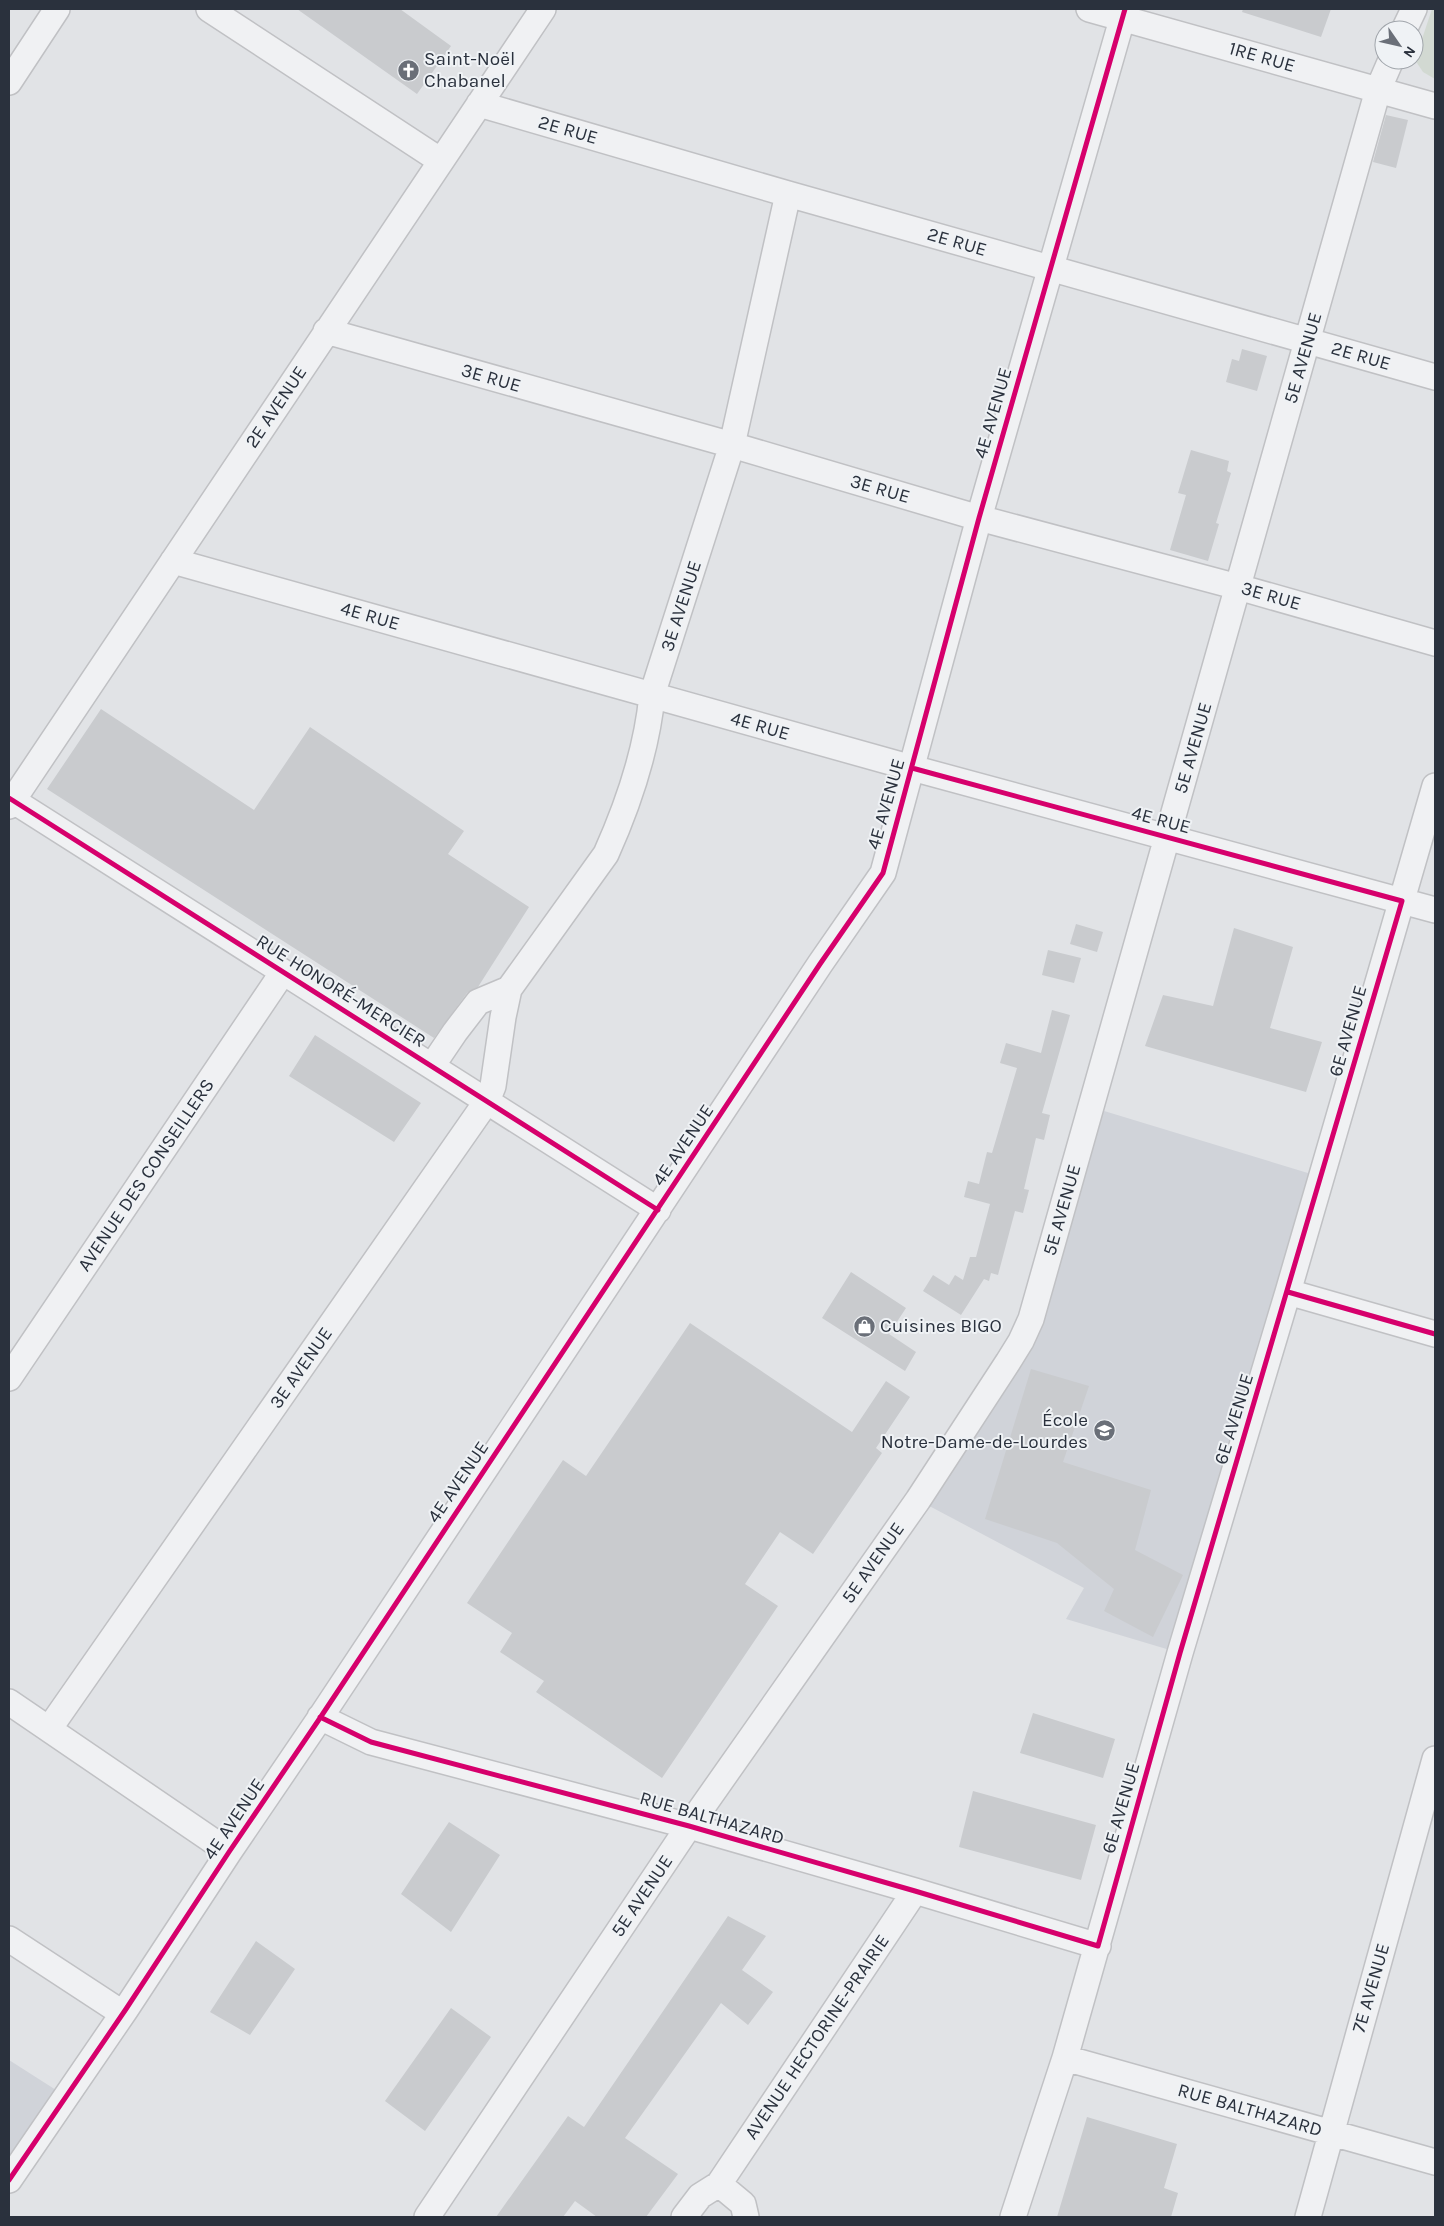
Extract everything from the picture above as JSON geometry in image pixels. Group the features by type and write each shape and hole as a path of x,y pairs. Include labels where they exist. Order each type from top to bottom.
{"street":[{"path":"9,82 57,9"},
{"path":"209,9 441,161"},
{"name":"2E AVENUE","path":"10,801 543,9"},
{"name":"1RE RUE","path":"1090,9 1124,13 1435,106"},
{"name":"4E AVENUE","path":"9,2180 320,1717 820,964 880,878 912,768 979,518 1124,13"},
{"name":"5E AVENUE","path":"427,2217 689,1826 939,1468 1021,1341 1031,1319 1378,90 1387,70"},
{"name":"2E RUE","path":"479,104 788,194 1435,377"},
{"name":"3E AVENUE","path":"49,1729 487,1101 492,1086 509,989 606,854 615,834 636,772 650,719 652,696 732,445 788,194"},
{"name":"3E RUE","path":"326,332 732,445 979,518 1238,587 1435,643"},
{"name":"4E RUE","path":"173,561 912,768 1435,910"},
{"name":"6E AVENUE","path":"1013,2217 1065,2058 1177,1662 1288,1292 1435,786"},
{"name":"RUE HONORÉ-MERCIER","path":"10,801 658,1210"},
{"name":"AVENUE DES CONSEILLERS","path":"9,1378 283,972"},
{"path":"432,1066 478,1002 509,989"},
{"path":"1288,1292 1435,1334"},
{"path":"9,1702 229,1852"},
{"name":"RUE BALTHAZARD","path":"320,1717 371,1742 689,1826 1098,1946"},
{"name":"7E AVENUE","path":"1308,2217 1435,1759"},
{"name":"AVENUE HECTORINE-PRAIRIE","path":"684,2217 700,2196 719,2184 915,1891"},
{"path":"9,1939 122,2013"},
{"name":"RUE BALTHAZARD","path":"1065,2058 1435,2162"},
{"path":"719,2184 743,2204 746,2217"}],"shaded area":[{"path":"1432,9 1435,9 1435,79 1422,70 1424,70 1424,33"},
{"name":"École Notre-Dame-de-Lourdes","path":"1091,1107 1321,1177 1180,1653 1066,1619 1084,1588 918,1500 1008,1362"},
{"path":"9,2060 56,2090 9,2159"}],"building":[{"name":"Saint-Noël Chabanel","path":"297,9 400,9 451,46 417,94"},
{"path":"1243,9 1331,9 1321,37 1242,12"},
{"path":"1386,115 1408,120 1396,168 1373,162"},
{"path":"1242,349 1267,356 1257,391 1226,382 1232,359 1239,361"},
{"path":"1191,450 1229,461 1227,471 1231,473 1216,523 1219,524 1208,561 1170,550 1186,495 1178,493"},
{"path":"101,709 254,810 310,727 464,831 448,854 529,907 478,987 467,993 434,1038 47,789"},
{"path":"1076,924 1103,932 1097,952 1070,944"},
{"path":"1234,928 1293,947 1270,1028 1322,1042 1306,1092 1145,1046 1163,995 1213,1006"},
{"path":"1048,950 1081,958 1074,983 1042,975"},
{"path":"1052,1010 1070,1015 1042,1113 1050,1115 1044,1140 1036,1138 1024,1189 1029,1190 1023,1213 1015,1211 998,1275 991,1273 989,1281 984,1279 961,1315 923,1291 933,1275 949,1285 955,1275 963,1280 970,1257 976,1257 990,1204 964,1197 968,1181 979,1184 987,1152 992,1153 1017,1068 1000,1063 1006,1043 1041,1053"},
{"path":"315,1035 421,1103 394,1142 289,1076"},
{"name":"Cuisines BIGO","path":"851,1272 906,1308 889,1334 916,1352 905,1371 822,1318"},
{"path":"690,1323 852,1432 886,1381 910,1397 876,1448 882,1453 813,1554 780,1532 745,1584 778,1606 662,1778 536,1692 544,1681 500,1652 512,1633 467,1603 563,1460 586,1476"},
{"path":"1031,1369 1089,1386 1063,1462 1151,1490 1135,1550 1183,1575 1153,1637 1104,1611 1114,1589 1057,1543 985,1519"},
{"path":"1033,1713 1115,1739 1103,1778 1020,1753"},
{"path":"973,1791 1096,1825 1081,1880 959,1847"},
{"path":"449,1822 500,1855 451,1932 401,1894"},
{"path":"728,1916 766,1936 742,1970 773,1992 748,2025 721,2003 625,2138 678,2174 646,2217 597,2217 575,2201 563,2217 496,2217 568,2116 584,2127"},
{"path":"256,1941 295,1969 250,2035 210,2012"},
{"path":"451,2008 491,2037 425,2131 385,2101"},
{"path":"1087,2117 1177,2144 1164,2188 1178,2193 1171,2217 1057,2217"}],"cycle path":[{"path":"9,2180 126,2009 820,964 883,873 979,518 1125,9"},
{"path":"320,1717 371,1742 689,1826 1098,1946 1180,1653 1402,901 912,768"},
{"path":"9,798 658,1210"},
{"path":"1288,1292 1435,1334"}],"place":[{"name":"Saint-Noël Chabanel","path":"408,70"},
{"name":"Cuisines BIGO","path":"864,1326"},
{"name":"École Notre-Dame-de-Lourdes","path":"1104,1431"}]}
